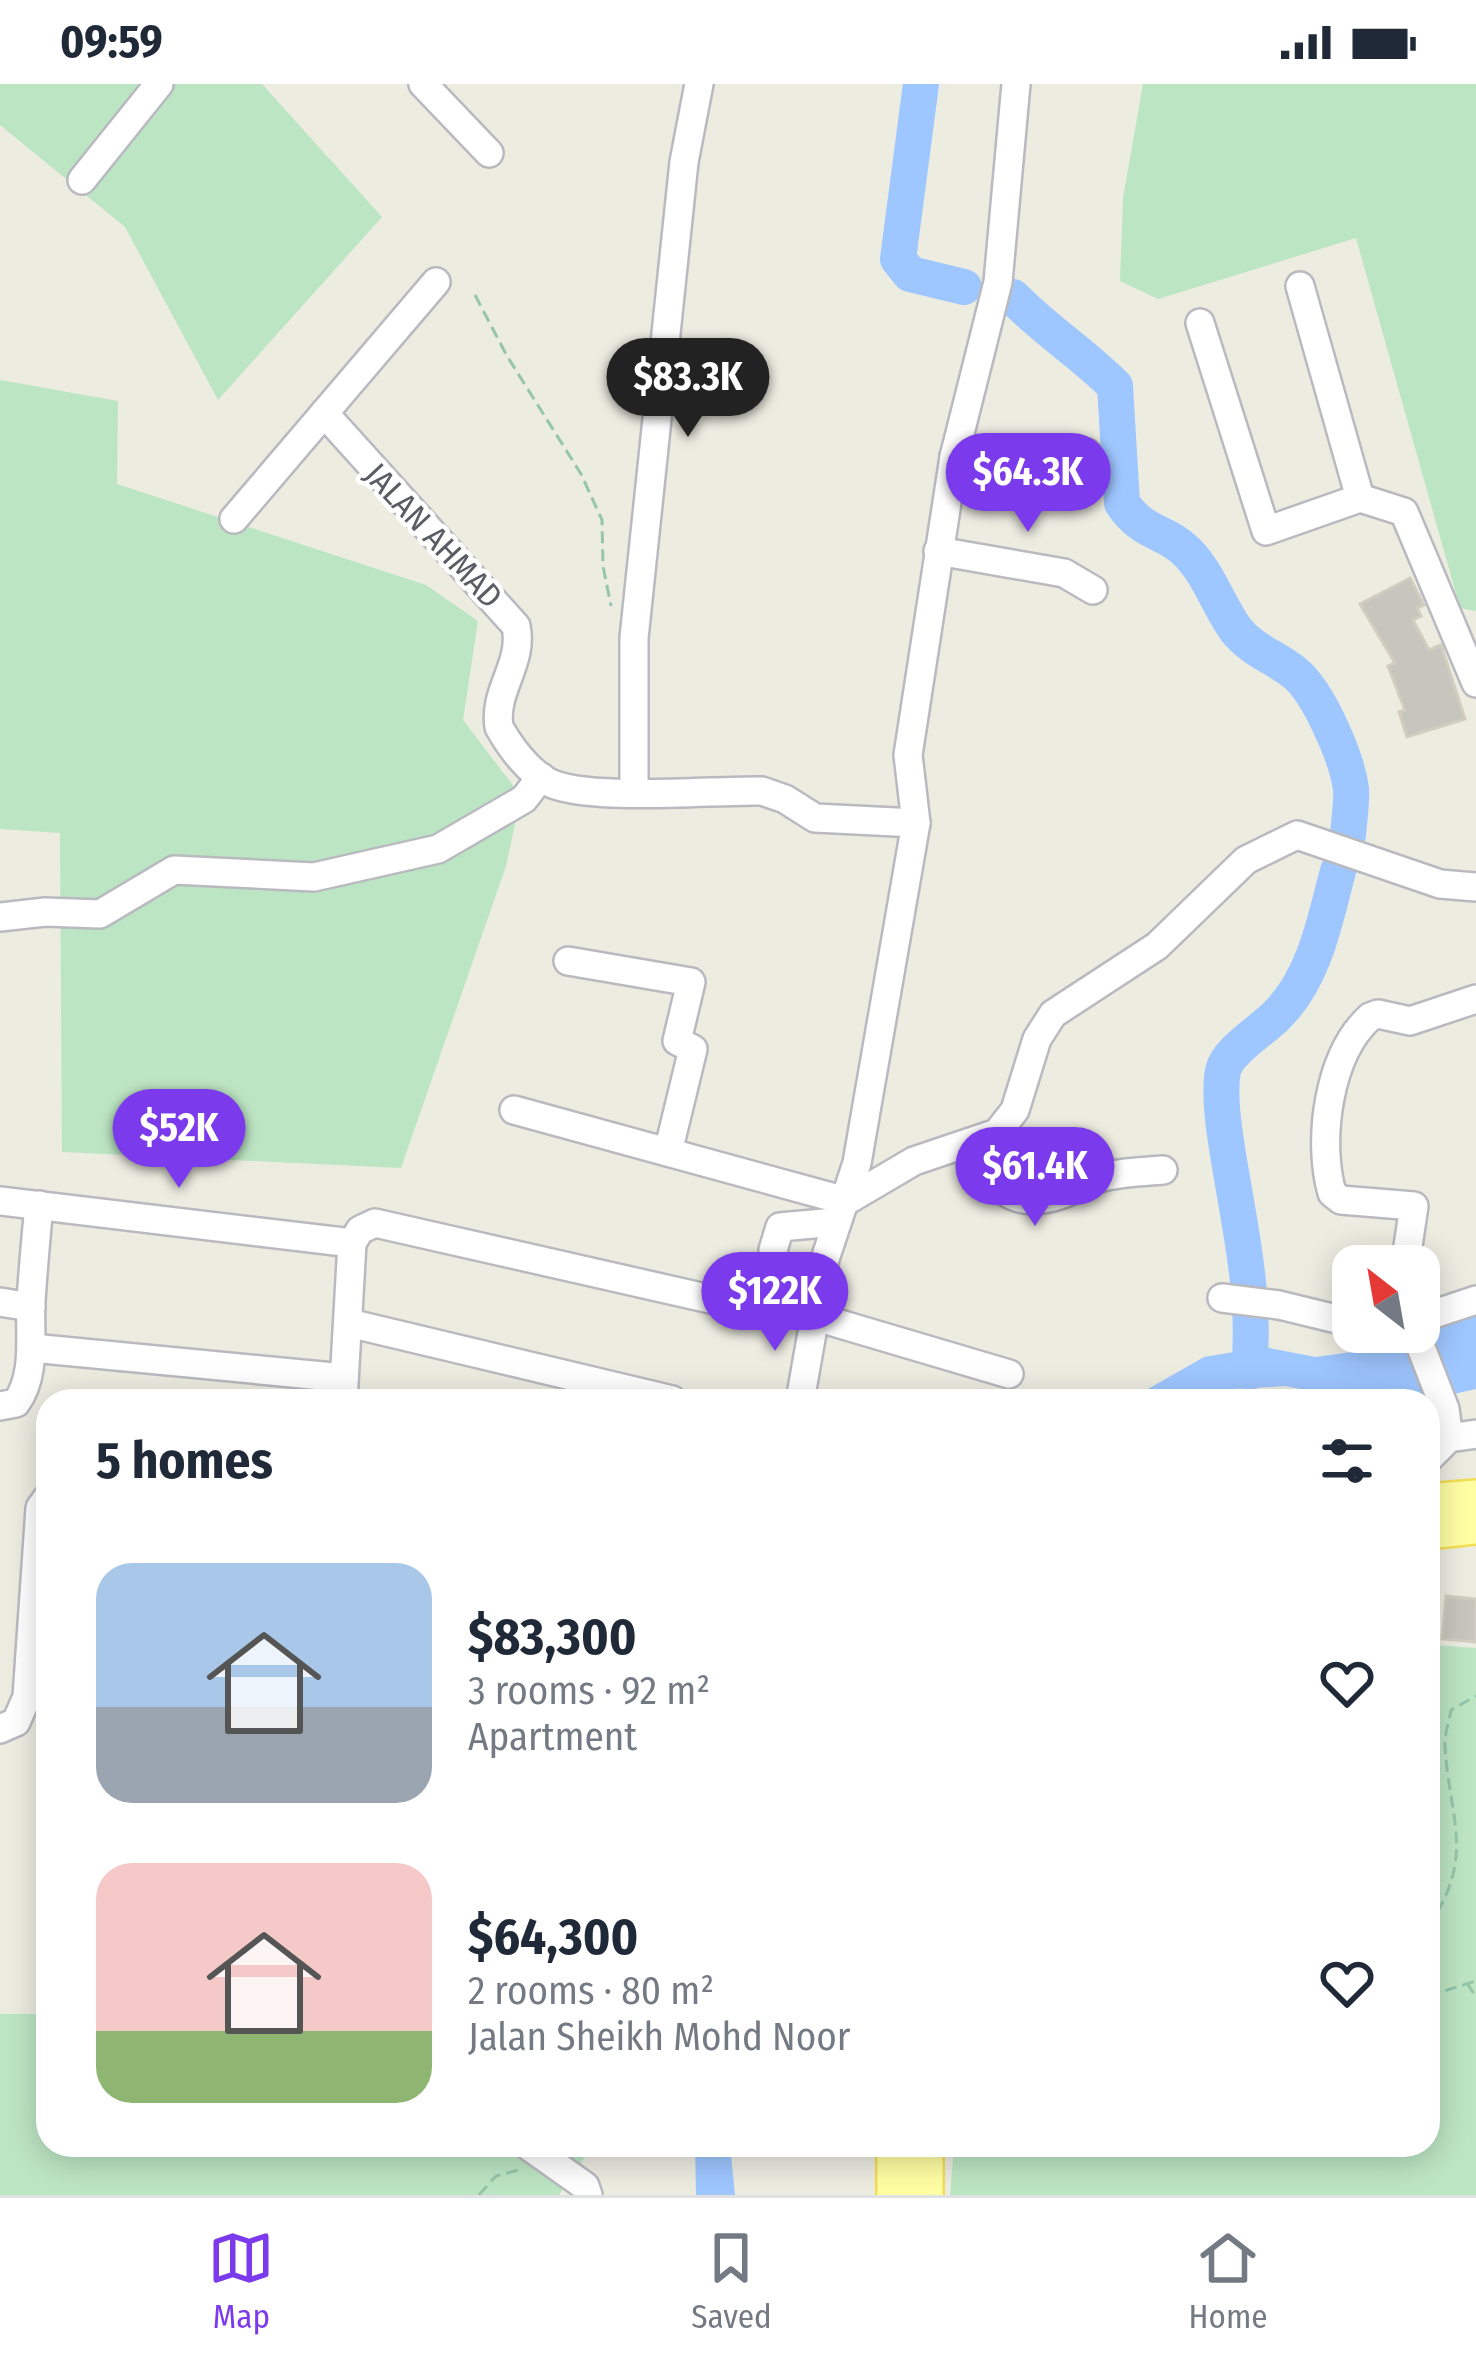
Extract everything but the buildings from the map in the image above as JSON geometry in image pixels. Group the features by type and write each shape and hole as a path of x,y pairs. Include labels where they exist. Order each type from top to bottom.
{"main road":[{"path":"1440,1500 1476,1497"},
{"path":"1440,1531 1476,1527"},
{"path":"894,2157 894,2195"},
{"path":"926,2157 926,2195"}],"street":[{"path":"82,180 159,84"},
{"path":"423,84 489,153"},
{"path":"634,791 634,638 684,162 699,84"},
{"path":"802,1389 816,1302 856,1163 916,823 908,754 954,457 998,282 1016,84"},
{"path":"234,519 436,282"},
{"path":"1300,286 1360,498"},
{"path":"1200,323 1266,531 1360,498 1404,512 1476,683"},
{"name":"JALAN AHMAD","path":"323,413 516,626 518,658 500,696 497,716 503,734 541,778"},
{"path":"954,457 1087,453"},
{"path":"938,551 1064,573 1093,590"},
{"path":"0,917 44,911 100,914 174,871 314,877 438,849 524,799 541,778 563,787 762,791 815,818 916,823"},
{"path":"1009,1374 816,1302 776,1263 773,1250 781,1227 840,1212 914,1161 997,1133 1015,1110 1037,1039 1053,1014 1157,946 1246,860 1297,835 1440,884 1476,887"},
{"path":"568,961 691,982 677,1041 693,1049 668,1152"},
{"path":"1409,1245 1414,1206 1341,1200 1332,1193 1327,1102 1339,1064 1370,1017 1378,1013 1410,1021 1476,999"},
{"path":"514,1110 668,1152 840,1212"},
{"path":"979,1141 984,1168 1000,1191 1022,1198 1057,1197 1094,1180 1163,1170"},
{"path":"0,1201 352,1244"},
{"path":"0,1406 16,1403 22,1395 32,1348 39,1205"},
{"path":"32,1348 344,1389 352,1244 360,1230 375,1223 710,1299"},
{"path":"1229,1298 1332,1318"},
{"path":"1440,1312 1476,1300"},
{"path":"0,1302 31,1307"},
{"path":"349,1323 626,1389"},
{"path":"1423,1353 1436,1389"},
{"path":"1440,1398 1463,1436"},
{"path":"0,1729 16,1722 27,1697 36,1566"},
{"path":"543,2157 585,2186 588,2195"}],"path":[{"path":"475,295 581,474 602,520 610,605 634,638"},
{"path":"1440,1913 1460,1876 1462,1830 1444,1744 1451,1710 1476,1696"},
{"path":"1440,1992 1476,1981"},
{"path":"1467,1983 1476,1997"}],"green space":[{"path":"0,84 262,84 382,217 218,400 125,227 0,125"},
{"path":"1143,84 1476,84 1476,611 1460,608 1356,238 1158,299 1120,281 1123,198"},
{"path":"0,380 118,401 117,484 426,585 478,621 463,720 521,796 506,866 401,1168 62,1152 60,833 0,829"},
{"path":"1440,1645 1476,1648 1476,2195 950,2195 953,2157 1440,2157"},
{"path":"0,2014 36,2014 36,2157 585,2157 559,2195 0,2195"}],"water":[{"path":"1476,1315 1476,1389 1440,1397 1440,1389 1148,1389 1204,1357 1264,1347 1316,1357 1440,1353 1440,1326"},
{"path":"695,2157 731,2157 735,2195 696,2195"}],"waterway":[{"path":"921,84 898,259 910,274 964,287"},
{"path":"1013,297 1115,386 1122,503 1138,521 1187,552 1236,630 1295,673 1313,695 1331,727 1348,776 1348,835"},
{"path":"1249,1372 1248,1281 1224,1130 1223,1071 1231,1055 1279,1013 1302,982 1338,871"}]}
